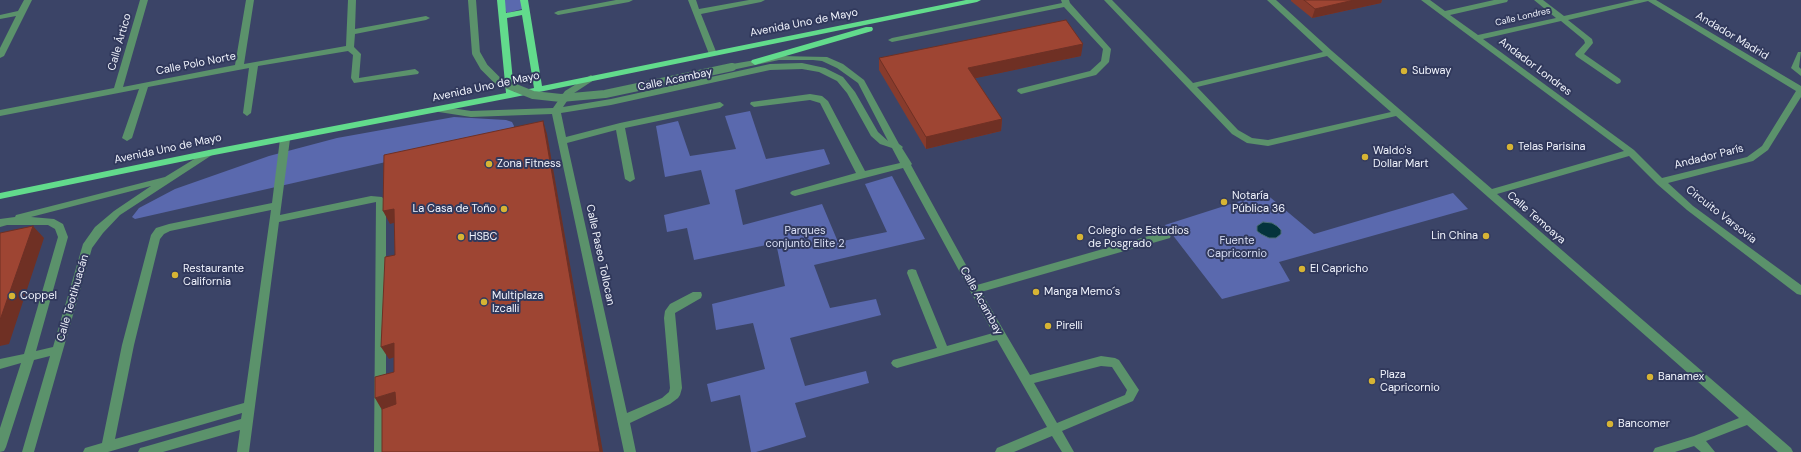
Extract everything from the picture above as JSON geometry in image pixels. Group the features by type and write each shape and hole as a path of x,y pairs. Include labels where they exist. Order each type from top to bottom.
{"main road":[{"path":"501,0 510,95"},
{"path":"524,0 538,88"},
{"name":"Avenida Uno de Mayo","path":"0,196 209,153 510,95 538,88 977,0"},
{"path":"503,16 526,12"},
{"path":"755,62 866,30 906,15"}],"street":[{"path":"0,56 28,0"},
{"name":"Calle Ártico","path":"118,90 144,0"},
{"path":"239,67 250,0"},
{"path":"352,0 350,48 357,54 354,78 357,81 415,72"},
{"name":"Calle Acambay","path":"472,0 476,53 484,67 498,80 508,86 533,95 561,98 605,94 779,58 813,58 828,61 847,70 861,82 898,147 974,290 1068,452"},
{"path":"558,13 629,0"},
{"path":"692,0 713,54"},
{"path":"697,12 761,0"},
{"path":"1108,0 1235,132 1250,140 1268,144 1398,113"},
{"name":"Calle Temoaya","path":"1271,0 1330,54 1787,452"},
{"name":"Andador Londres","path":"1426,0 1631,152"},
{"name":"Calle Londres","path":"1443,14 1504,0"},
{"path":"1538,0 1588,39 1589,43 1579,54 1617,81"},
{"name":"Calle Londres","path":"1477,38 1645,0"},
{"name":"Andador Madrid","path":"1651,0 1800,95"},
{"path":"892,40 1065,2 1107,49 1105,62 1093,73 1022,91"},
{"path":"0,17 22,13"},
{"path":"350,32 426,18"},
{"name":"Calle Polo Norte","path":"0,113 239,67 350,48"},
{"path":"1190,86 1330,54"},
{"path":"1801,54 1795,68 1801,73"},
{"path":"247,113 254,65"},
{"name":"Calle Acambay","path":"439,109 490,114 556,111 611,102 770,67 802,66 822,70 840,79 851,92 874,134 883,142 898,147"},
{"path":"556,111 568,93 590,78"},
{"path":"127,138 144,86"},
{"name":"Andador París","path":"1660,182 1750,159 1765,148 1800,95"},
{"path":"754,104 810,97 819,98 824,101 862,176"},
{"path":"562,140 720,105"},
{"name":"Calle Paseo Tollocan","path":"556,111 630,452"},
{"path":"620,126 630,179"},
{"path":"243,452 285,139"},
{"path":"1490,193 1631,152"},
{"name":"Circuito Varsovia","path":"1631,152 1660,182 1690,208 1801,291"},
{"name":"Calle Teotihuacán","path":"28,452 87,248 99,230 117,213 209,153"},
{"path":"795,192 907,164"},
{"path":"3,222 174,177"},
{"path":"274,220 371,199 378,199 381,202 380,452"},
{"path":"107,447 128,345 155,238 160,231 169,228 276,205"},
{"path":"0,447 63,237 59,227 50,222 3,222"},
{"path":"974,290 1166,235"},
{"path":"912,273 944,351"},
{"path":"623,420 674,396 676,388 669,318 670,311 674,307 697,295"},
{"path":"896,363 1000,335"},
{"path":"0,364 58,350"},
{"path":"1002,452 1128,398 1133,390 1115,363 1101,361 1026,381"},
{"path":"89,452 249,406"},
{"path":"1659,452 1696,440 1749,419"},
{"path":"144,452 246,423"},
{"path":"1696,440 1709,452"}],"green space":[{"path":"503,0 522,0 522,9 507,13 504,8"},
{"name":"Parques conjunto Elite 2","path":"750,111 766,159 824,149 830,164 735,190 743,225 822,204 838,242 887,232 865,184 892,176 925,239 814,265 830,308 876,299 881,315 790,338 805,386 866,371 869,383 795,403 806,437 756,452 751,452 740,395 711,402 707,384 765,369 753,323 716,330 712,304 785,286 776,243 694,260 687,228 667,232 664,215 710,204 701,170 665,177 656,126 678,121 690,156 736,149 725,116"},
{"path":"454,117 506,120 512,122 514,126 513,130 399,159 135,219 132,217 139,208 175,189 269,156 337,138"},
{"name":"Fuente Capricornio","path":"1265,193 1314,234 1453,193 1468,209 1279,262 1290,281 1222,299 1165,225"}],"shaded area":[{"path":"1263,222 1272,223 1277,226 1281,230 1281,234 1276,238 1269,238 1261,234 1257,231 1257,226"}],"building":[{"path":"1304,0 1354,0 1315,9"},
{"path":"1066,20 1083,44 968,68 1002,119 926,137 879,58"},
{"name":"Multiplaza Izcalli","path":"543,121 600,452 382,452 382,409 396,404 395,392 375,398 375,377 394,372 394,343 381,347 385,257 395,255 394,209 383,211 384,155"},
{"path":"33,226 0,320 0,233"}],"place":[{"name":"Subway","path":"1404,71"},
{"name":"Telas Parisina","path":"1510,147"},
{"name":"Waldo's Dollar Mart","path":"1365,157"},
{"name":"Zona Fitness","path":"489,164"},
{"name":"Notaría Pública 36","path":"1224,202"},
{"name":"La Casa de Toño","path":"504,209"},
{"name":"Lin China","path":"1486,236"},
{"name":"HSBC","path":"461,237"},
{"name":"Colegio de Estudios de Posgrado","path":"1080,237"},
{"name":"El Capricho","path":"1302,269"},
{"name":"Restaurante California","path":"175,275"},
{"name":"Manga Memo´s","path":"1036,292"},
{"name":"Coppel","path":"12,296"},
{"name":"Multiplaza Izcalli","path":"484,302"},
{"name":"Pirelli","path":"1048,326"},
{"name":"Banamex","path":"1650,377"},
{"name":"Plaza Capricornio","path":"1372,381"},
{"name":"Bancomer","path":"1610,424"}]}
